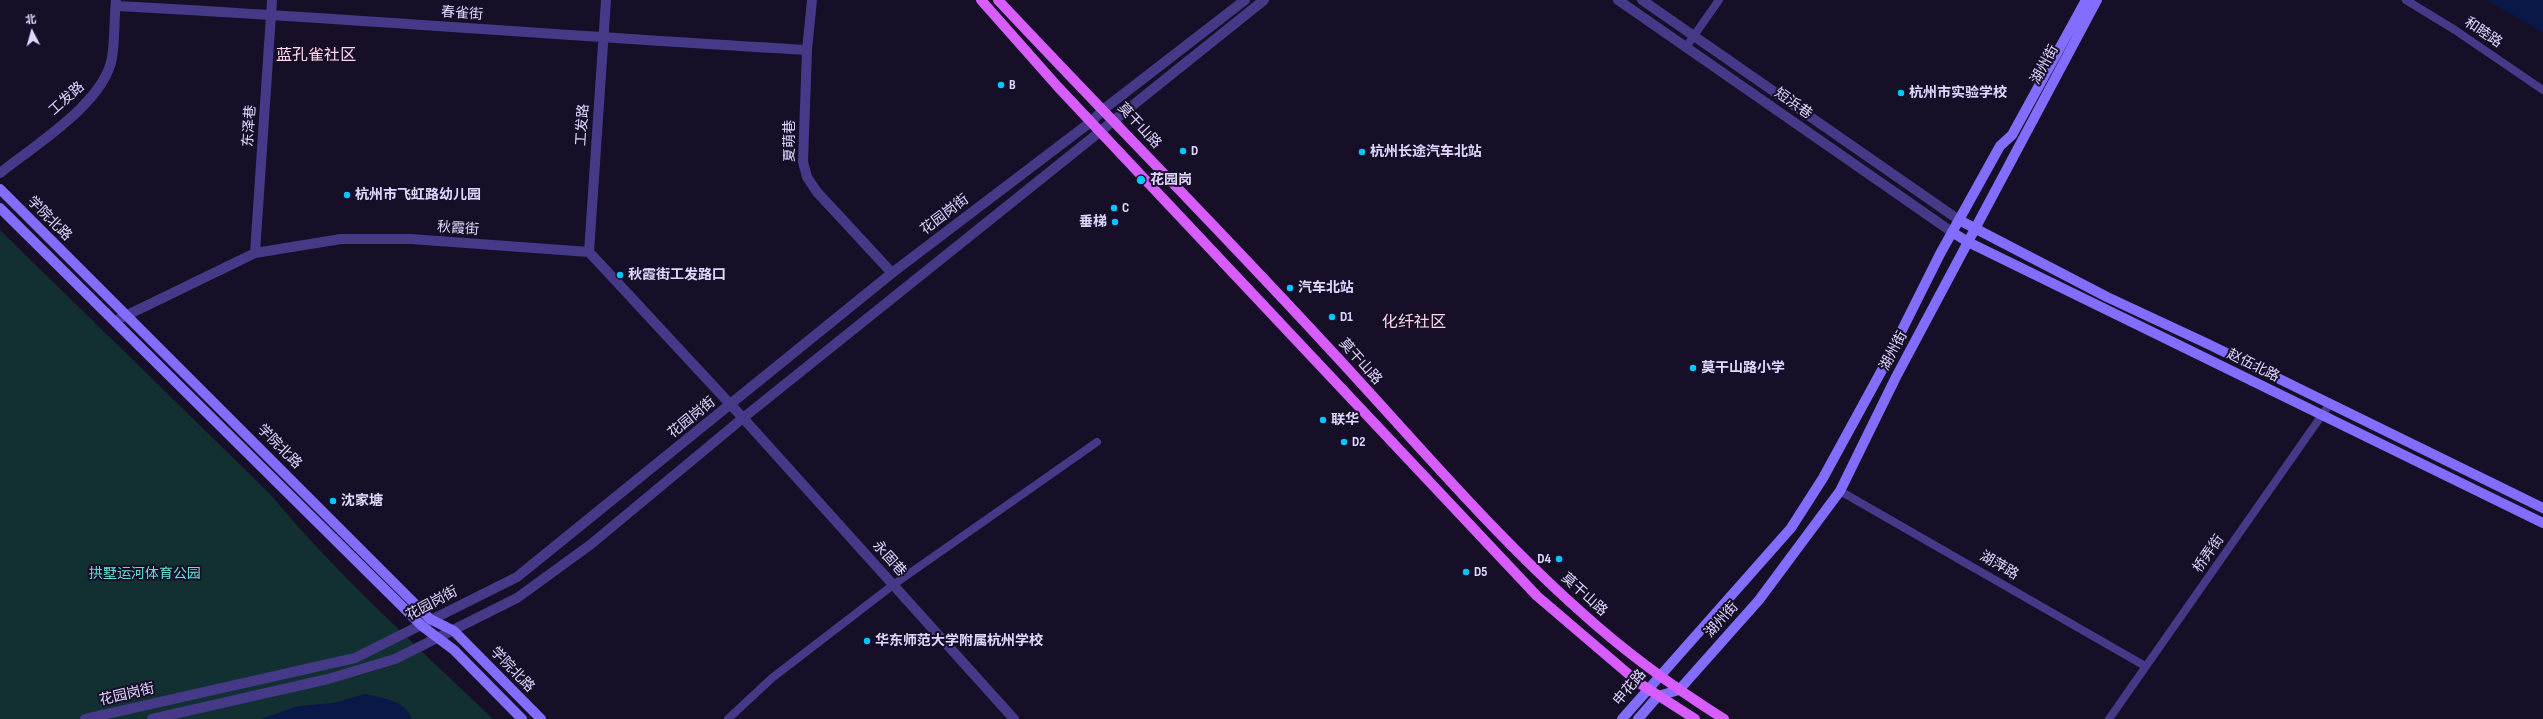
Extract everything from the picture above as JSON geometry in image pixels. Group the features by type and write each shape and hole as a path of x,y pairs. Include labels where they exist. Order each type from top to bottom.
{"main road":[{"path":"981,0 1101,131 1537,596 1646,689 1695,719"},
{"name":"莫干山路","path":"998,0 1104,109 1320,338 1416,444 1540,573 1581,612 1659,675 1679,690 1724,719"},
{"name":"湖州街","path":"1679,690 1779,576 1840,490 1896,377 1968,242 2031,108 2086,0"},
{"name":"湖州街","path":"1659,675 1754,572 1791,528 1823,478 1882,370 1952,232 2000,146 2012,135 2031,108 2097,0"},
{"name":"学院北路","path":"0,190 127,315 430,619 454,631 541,719"},
{"name":"学院北路","path":"0,208 115,320 422,626 437,639 454,650 522,719"},
{"name":"赵伍北路","path":"1959,220 2106,297 2208,344 2543,508"},
{"name":"赵伍北路","path":"1952,232 1968,242 2543,523"},
{"name":"申花路","path":"1622,719 1659,675"},
{"name":"申花路","path":"1638,719 1658,696 1679,690"}],"street":[{"name":"东泽巷","path":"255,253 272,0"},
{"name":"工发路","path":"589,252 602,38 606,0"},
{"name":"夏萌巷","path":"812,0 807,50 803,162 807,178 817,192 892,273"},
{"name":"花园岗街","path":"85,719 355,658 422,626 430,619 517,577 892,273 1092,121 1104,109 1245,0"},
{"name":"花园岗街","path":"152,719 328,679 395,659 454,631 517,598 590,545 743,418 1264,0"},
{"name":"短浜巷","path":"1618,0 1952,232"},
{"name":"短浜巷","path":"1642,0 1959,220"},
{"path":"1686,47 1719,0"},
{"name":"和睦路","path":"2406,0 2455,30 2543,90"},
{"name":"春雀街","path":"116,3 602,38 807,50"},
{"name":"工发路","path":"0,173 88,102 104,82 112,58 116,3"},
{"name":"秋霞街","path":"115,320 255,253 341,239 370,238 589,252"},
{"path":"589,252 615,278 632,300 743,418"},
{"name":"桥弄街","path":"2108,719 2323,416 2329,404"},
{"name":"永固巷","path":"743,418 1014,719"},
{"path":"728,719 772,678 893,585 1096,442"},
{"name":"湖萍路","path":"1840,490 2145,666"}],"green space":[{"name":"拱墅运河体育公园","path":"0,230 270,494 322,553 378,610 493,719 0,719"}],"water":[{"path":"2487,0 2543,0 2543,33"},
{"path":"365,694 399,704 409,713 412,719 261,719 298,706 334,703"}],"place":[{"name":"B","path":"1001,85"},
{"name":"杭州市实验学校","path":"1901,93"},
{"name":"D","path":"1183,151"},
{"name":"杭州长途汽车北站","path":"1362,152"},
{"name":"花园岗","path":"1141,180"},
{"name":"杭州市飞虹路幼儿园","path":"347,195"},
{"name":"C","path":"1114,208"},
{"name":"垂梯","path":"1115,222"},
{"name":"秋霞街工发路口","path":"620,275"},
{"name":"汽车北站","path":"1290,288"},
{"name":"D1","path":"1332,317"},
{"name":"莫干山路小学","path":"1693,368"},
{"name":"联华","path":"1323,420"},
{"name":"D2","path":"1344,442"},
{"name":"沈家塘","path":"333,501"},
{"name":"D4","path":"1559,559"},
{"name":"D5","path":"1466,572"},
{"name":"华东师范大学附属杭州学校","path":"867,641"}],"district":[{"name":"蓝孔雀社区","path":"316,56"},
{"name":"化纤社区","path":"1414,323"}]}
